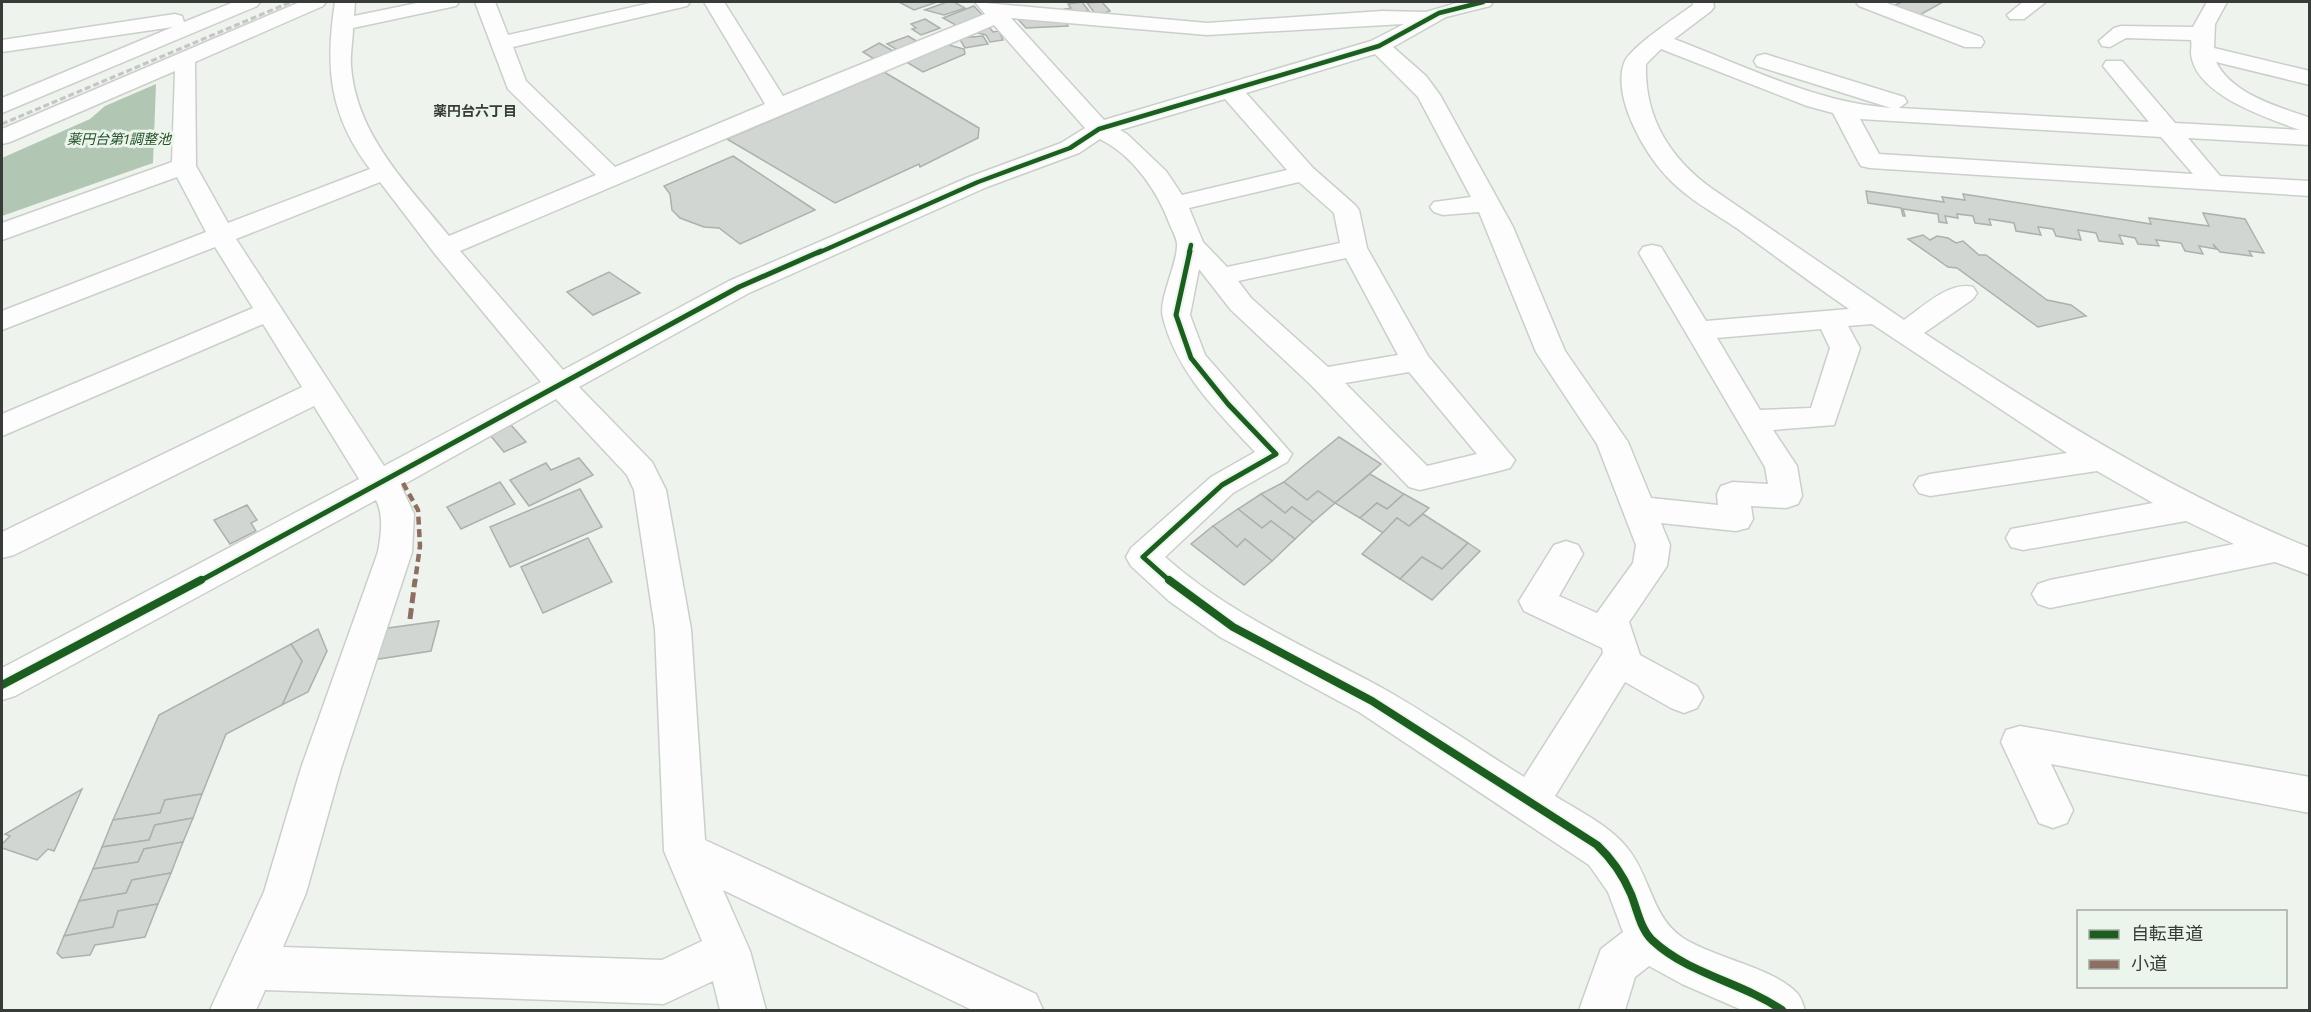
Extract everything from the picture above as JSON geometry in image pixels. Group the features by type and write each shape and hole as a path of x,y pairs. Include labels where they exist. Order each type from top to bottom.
{"street":[{"path":"5,104 250,2"},
{"path":"2,137 316,2"},
{"path":"448,2 345,13 340,66 350,113 368,150 383,172 558,383 641,470 650,490 673,629 685,851 728,951 743,1011"},
{"path":"485,2 516,84 613,178"},
{"path":"501,43 680,2"},
{"path":"714,2 779,108"},
{"path":"1150,2 1176,27"},
{"path":"444,248 953,33 992,9 1207,29 1382,17 1483,2"},
{"path":"1703,2 1704,7 1659,39 1635,63 1634,90 1647,131 1677,174 1807,268 1877,315 2104,459 2192,508 2275,549 2310,562"},
{"path":"1866,2 1973,42"},
{"path":"2017,15 2036,2"},
{"path":"2217,2 2208,12 2201,43 2212,77 2239,97 2310,126"},
{"path":"992,9 1099,129 1119,139 1157,176 1175,204 1191,245 1221,276 1241,304 1322,378 1420,479 1499,460 1416,361 1354,248 1346,210 1304,173 1268,135 1240,99 1227,89"},
{"path":"1252,9 1267,25"},
{"path":"2,686 739,287 978,182 1070,148 1099,129 1227,89 1379,46 1442,9"},
{"path":"2,46 224,12"},
{"path":"2110,40 2121,32 2201,43 2310,78"},
{"path":"1659,39 1743,55 1901,103"},
{"path":"1659,39 1843,109 1862,113 2310,138"},
{"path":"1379,46 1418,81 1429,95 1500,226 1551,352 1612,442 1653,545 1650,566 1611,620 1618,650 1530,802"},
{"path":"178,60 186,64 184,166 221,235 318,390 378,483 389,490 400,520 395,552 321,768 285,892 233,1011"},
{"path":"2114,66 2215,185"},
{"path":"1843,109 1870,161 2215,185 2310,189"},
{"path":"2004,121 2036,173"},
{"path":"2,232 184,166"},
{"path":"2,321 383,172"},
{"path":"1175,204 1304,173"},
{"path":"1443,207 1488,204"},
{"path":"1191,245 1176,315 1191,358 1227,404 1276,454 1222,485 1143,557 1181,591 1233,627 1372,701 1597,844 1612,858 1623,875 1641,923 1650,939 1678,961 1735,982 1782,1011"},
{"path":"1221,276 1354,248"},
{"path":"1640,509 1736,519 1733,494 1786,496 1781,466 1751,421 1652,253"},
{"path":"1904,333 1963,293"},
{"path":"2,426 270,311"},
{"path":"1698,332 1877,315"},
{"path":"1751,421 1823,418 1845,348 1831,320"},
{"path":"1322,378 1416,361"},
{"path":"2,546 318,390"},
{"path":"1929,484 2104,459"},
{"path":"2023,538 2192,508"},
{"path":"2050,594 2275,549"},
{"path":"1566,554 1537,601 1618,650 1684,697"},
{"path":"2053,810 2020,742 2310,795"},
{"path":"685,851 1020,1011"},
{"path":"1602,1011 1617,964 1650,939"},
{"path":"252,968 664,982 728,951"}],"water":[{"name":"薬円台第1調整池","path":"156,84 153,163 2,216 2,158 90,119 105,106"}],"building":[{"path":"899,2 937,2 914,10"},
{"path":"947,2 954,2 965,8 944,15 925,10"},
{"path":"1082,2 1089,11 1070,14 1065,9 1071,8 1068,4"},
{"path":"1102,2 1110,11 1097,16 1087,3"},
{"path":"1902,2 1943,2 1918,16 1893,6"},
{"path":"974,6 985,18 959,27 943,18"},
{"path":"1017,18 1064,19 1068,26 1026,28"},
{"path":"925,19 940,28 921,35 912,29 916,28 911,24"},
{"path":"990,28 993,32 999,31 1003,40 990,42 986,35 976,30"},
{"path":"908,36 918,42 899,51 887,44"},
{"path":"983,36 988,44 965,48 959,38"},
{"path":"879,43 893,51 874,59 863,52"},
{"path":"945,44 964,49 965,54 923,72 905,61"},
{"path":"884,72 979,128 978,138 920,167 919,164 835,203 727,139"},
{"path":"733,156 815,210 740,244 719,228 704,227 680,218 672,210 670,194 664,186"},
{"path":"1866,191 1944,202 1942,197 1965,200 1963,194 2151,224 2149,218 2209,226 2203,213 2245,219 2264,253 2249,251 2252,256 2220,252 2213,244 2216,249 2199,246 2203,254 2185,251 2181,243 2156,240 2159,246 2138,244 2135,238 2119,235 2123,244 2099,241 2096,233 2078,230 2081,240 2056,236 2053,229 2038,227 2041,235 2016,231 2014,223 1989,219 1991,225 1975,223 1973,216 1957,214 1958,218 1945,216 1947,223 1939,222 1938,214 1903,209 1905,216 1903,216 1901,208 1868,203"},
{"path":"1923,235 1930,240 1937,236 1948,238 1956,243 1963,241 1979,255 1986,255 2047,300 2071,305 2086,316 2038,327 1957,268 1948,267 1908,239"},
{"path":"609,272 640,293 593,315 567,292"},
{"path":"511,425 526,442 504,452 490,435"},
{"path":"1339,437 1381,464 1335,503 1318,491 1307,500 1284,482"},
{"path":"579,458 593,475 529,506 510,480 546,463 551,470"},
{"path":"1370,474 1404,494 1387,509 1377,503 1360,518 1335,503"},
{"path":"500,482 515,504 461,529 447,507"},
{"path":"1284,482 1307,500 1318,491 1335,503 1313,522 1292,507 1285,513 1261,494"},
{"path":"580,489 602,527 510,567 490,527"},
{"path":"1261,494 1285,513 1292,507 1313,522 1295,539 1271,521 1262,528 1238,509"},
{"path":"1404,494 1429,508 1409,526 1397,518 1383,533 1360,518 1377,503 1387,509"},
{"path":"247,505 257,520 251,523 256,531 230,544 214,520"},
{"path":"1238,509 1262,528 1271,521 1295,539 1272,561 1245,539 1237,547 1213,526"},
{"path":"1423,514 1468,543 1442,569 1422,557 1400,579 1362,554 1397,518 1409,526"},
{"path":"1213,526 1237,547 1245,539 1272,561 1244,585 1191,544"},
{"path":"588,538 612,582 543,613 521,567"},
{"path":"1468,543 1480,551 1432,600 1400,579 1422,557 1442,569"},
{"path":"439,621 431,651 372,660 381,629"},
{"path":"318,629 327,651 308,692 282,705 302,661 291,644"},
{"path":"291,644 302,661 282,705 226,734 202,794 165,800 160,813 113,820 159,715"},
{"path":"82,789 54,851 48,849 37,860 2,848 2,844 10,836 5,834"},
{"path":"202,794 193,818 155,825 149,840 102,847 113,820 160,813 165,800"},
{"path":"193,818 183,842 144,849 138,862 93,869 102,847 149,840 155,825"},
{"path":"183,842 171,873 132,880 126,893 79,901 93,869 138,862 144,849"},
{"path":"171,873 158,904 118,911 113,927 64,936 79,901 126,893 132,880"},
{"path":"158,904 145,937 95,945 90,955 62,958 57,953 64,936 113,927 118,911"}],"railway":[{"path":"2,124 291,2"}],"marked path":[{"path":"403,483 418,510 420,546 410,619"}],"cycle path":[{"path":"2,685 181,591 739,287 978,182 1070,148 1099,129 1379,46 1439,13 1483,2"},
{"path":"1191,245 1176,315 1191,358 1228,404 1276,454 1222,485 1143,557 1181,591 1233,627 1372,701 1597,845 1619,871 1631,894 1643,927 1652,940 1681,961 1750,990 1782,1010"}],"district":[{"name":"薬円台六丁目","path":"475,111"}]}
